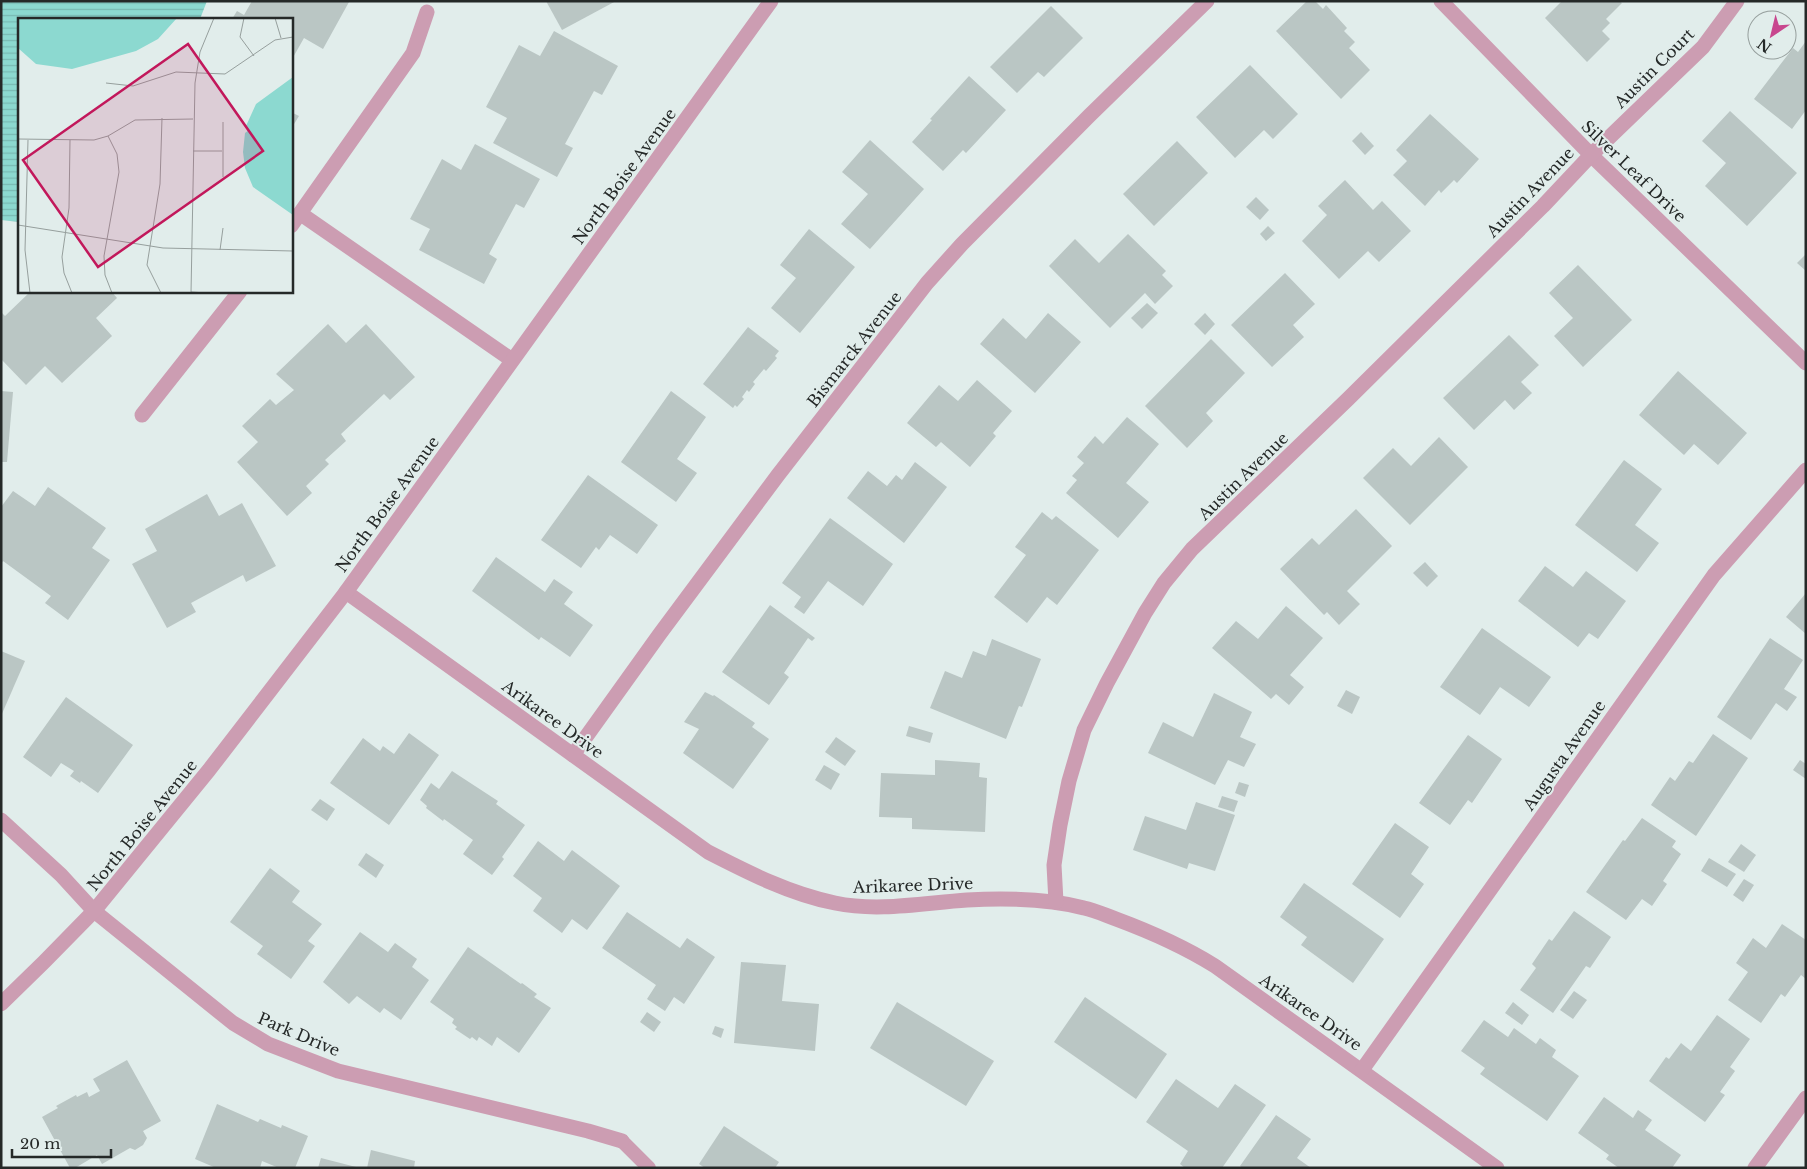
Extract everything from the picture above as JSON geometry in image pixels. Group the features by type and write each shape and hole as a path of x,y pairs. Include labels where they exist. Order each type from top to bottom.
{"street":[{"name":"North Boise Avenue","path":"1,1004 94,911 203,778 346,592 771,1"},
{"name":"Bismarck Avenue","path":"573,755 659,635 778,476 927,283 1089,116 1207,1"},
{"name":"Silver Leaf Drive","path":"1441,1 1591,154 1806,363"},
{"name":"Austin Court","path":"1591,154 1703,46 1737,1"},
{"path":"292,225 413,53 428,12"},
{"name":"Austin Avenue","path":"1056,902 1054,865 1060,825 1069,781 1084,730 1145,612 1164,583 1192,549 1355,392 1543,206 1591,154"},
{"path":"301,214 512,360"},
{"path":"142,415 239,292"},
{"name":"Augusta Avenue","path":"1362,1070 1714,575 1806,470"},
{"name":"Arikaree Drive","path":"346,592 708,852 740,869 807,896 836,903 868,907 968,900 1008,899 1056,902 1085,908 1153,933 1186,948 1215,966 1498,1168"},
{"name":"Park Drive","path":"1,820 61,875 94,911 233,1023 268,1044 338,1070 588,1131 622,1142"},
{"path":"1756,1168 1806,1098"}],"lane":[{"path":"622,1142 649,1168"}],"water":[{"path":"1,1 207,1 200,18 18,18 18,222 1,220"}],"building":[{"path":"252,1 349,2 323,49 304,38 292,59 292,18 233,18 237,11 244,15"},
{"path":"546,1 616,1 562,30"},
{"path":"1307,1 1315,1 1323,9 1326,5 1347,28 1344,31 1355,42 1349,48 1370,70 1341,99 1276,31"},
{"path":"1562,1 1619,1 1622,3 1606,19 1610,23 1602,31 1610,39 1587,62 1545,18"},
{"path":"1051,6 1083,38 1044,77 1038,72 1017,93 990,67"},
{"path":"554,31 618,66 602,95 594,91 565,144 573,148 557,177 493,143 507,118 486,107 519,45 540,56"},
{"path":"1806,41 1806,110 1792,129 1754,99 1784,60 1797,60 1798,52"},
{"path":"1250,65 1298,114 1273,139 1264,130 1235,158 1196,117"},
{"path":"969,76 1006,110 966,153 963,150 943,171 912,142"},
{"path":"1730,111 1797,173 1747,226 1705,186 1726,163 1702,141"},
{"path":"292,112 299,116 292,127"},
{"path":"1430,114 1479,159 1457,183 1454,180 1441,193 1439,190 1425,206 1393,175 1407,161 1396,150"},
{"path":"1361,132 1374,146 1365,155 1352,141"},
{"path":"870,140 924,189 870,249 841,224 868,194 842,172"},
{"path":"1177,141 1208,173 1154,226 1123,194"},
{"path":"475,144 540,179 524,208 516,204 489,254 497,259 484,284 419,250 430,229 410,219 442,159 461,170"},
{"path":"1345,180 1373,210 1382,201 1411,231 1379,262 1368,251 1339,279 1302,241 1327,215 1318,206"},
{"path":"1256,197 1269,210 1260,220 1246,207"},
{"path":"1268,226 1275,233 1266,241 1260,234"},
{"path":"809,229 855,267 800,333 771,308 796,278 780,265"},
{"path":"1128,234 1166,271 1162,275 1173,286 1155,304 1145,293 1110,328 1049,266 1075,239 1099,263"},
{"path":"1806,254 1806,271 1797,263"},
{"path":"1578,265 1632,320 1583,367 1554,336 1573,318 1549,293"},
{"path":"1285,273 1315,304 1293,325 1304,337 1272,367 1231,325"},
{"path":"30,292 112,292 117,298 96,318 112,336 62,383 45,366 26,385 1,359 1,312 5,316"},
{"path":"1147,303 1158,313 1142,329 1131,318"},
{"path":"1048,313 1081,342 1035,393 980,344 1003,318 1026,339"},
{"path":"1205,313 1215,324 1205,335 1194,324"},
{"path":"328,324 346,343 366,324 415,377 390,400 384,394 341,434 346,441 325,460 329,464 306,486 312,493 287,516 237,462 258,442 242,426 270,399 276,405 294,390 276,374"},
{"path":"748,327 779,351 775,356 777,358 753,382 755,384 749,392 747,390 742,397 744,399 737,407 735,405 733,408 703,384"},
{"path":"1509,335 1539,365 1521,382 1532,393 1514,410 1505,400 1474,430 1443,398"},
{"path":"1211,339 1245,373 1206,413 1213,421 1187,448 1145,406"},
{"path":"1678,371 1747,433 1718,465 1694,444 1684,455 1639,415"},
{"path":"977,380 1012,411 993,433 996,436 970,467 941,442 936,447 907,423 939,385 958,401"},
{"path":"1,391 13,392 7,462 1,462"},
{"path":"671,391 706,417 677,459 697,473 676,502 621,462"},
{"path":"1127,417 1159,444 1126,483 1149,502 1118,538 1066,493 1077,480 1072,476 1084,463 1077,457 1095,436 1103,444"},
{"path":"1439,437 1468,467 1410,525 1363,478 1393,448 1411,466"},
{"path":"1624,460 1662,489 1635,525 1659,543 1637,572 1575,525"},
{"path":"915,462 947,487 904,543 847,498 868,471 887,486 896,475 902,480"},
{"path":"588,475 658,525 637,554 610,535 599,550 596,547 581,568 541,540"},
{"path":"48,487 106,528 92,548 110,560 68,620 45,603 51,596 3,561 1,564 1,507 13,491 35,506"},
{"path":"207,494 219,516 242,503 276,566 246,582 243,575 191,603 196,612 167,628 132,564 157,551 145,529"},
{"path":"1356,509 1392,546 1347,591 1360,604 1339,625 1327,612 1324,615 1280,569 1312,538 1319,545"},
{"path":"1042,512 1052,520 1056,516 1099,550 1057,605 1047,597 1027,623 994,597 1026,555 1015,547"},
{"path":"830,518 893,564 863,606 828,581 804,614 794,607 801,597 782,583"},
{"path":"496,557 545,592 554,579 573,592 564,604 593,625 570,657 541,637 539,640 472,591"},
{"path":"1425,562 1438,576 1427,587 1413,573"},
{"path":"1545,566 1573,587 1586,571 1626,601 1598,639 1589,633 1578,647 1518,601"},
{"path":"1806,593 1806,634 1786,617"},
{"path":"770,605 815,638 812,641 808,638 784,673 789,677 769,705 722,672"},
{"path":"1286,606 1323,638 1290,675 1304,687 1289,705 1276,694 1271,699 1212,648 1236,621 1258,639"},
{"path":"1482,628 1551,677 1529,707 1500,687 1480,715 1440,687"},
{"path":"1770,638 1803,660 1784,689 1797,697 1787,711 1776,703 1751,740 1717,717"},
{"path":"992,639 1041,659 1022,707 1019,706 1006,739 930,708 945,671 962,678 973,651 986,656"},
{"path":"1,651 25,661 1,716"},
{"path":"1346,690 1360,697 1352,714 1337,706"},
{"path":"705,692 714,695 755,723 752,727 769,739 733,789 683,753 699,729 684,722"},
{"path":"1214,693 1252,712 1240,737 1256,744 1244,767 1228,760 1215,785 1148,753 1163,722 1193,737"},
{"path":"66,697 133,745 98,793 70,776 74,771 61,763 51,777 23,757"},
{"path":"909,726 933,733 930,743 906,736"},
{"path":"409,733 439,755 389,825 330,783 363,738 380,751 383,746 394,754"},
{"path":"1713,734 1748,758 1696,836 1651,805 1670,777 1675,781 1689,761 1693,763"},
{"path":"1468,735 1502,759 1472,803 1468,800 1450,825 1419,803"},
{"path":"836,737 856,751 845,766 825,752"},
{"path":"935,760 980,763 979,777 987,778 985,832 912,829 912,818 879,817 881,773 935,775"},
{"path":"1800,760 1806,764 1806,779 1793,770"},
{"path":"824,765 840,774 831,790 815,780"},
{"path":"452,771 498,801 496,804 525,825 502,857 504,859 492,875 463,854 473,840 444,819 443,821 426,808 427,806 420,800 431,783 439,789"},
{"path":"1239,782 1249,785 1245,797 1235,793"},
{"path":"1222,796 1238,801 1234,812 1218,807"},
{"path":"320,799 335,809 327,821 311,810"},
{"path":"1196,802 1235,815 1215,871 1189,863 1187,869 1133,850 1145,816 1186,830"},
{"path":"1642,818 1676,841 1672,847 1681,854 1663,881 1667,884 1652,906 1642,899 1626,920 1586,892 1623,840 1625,841"},
{"path":"1395,823 1429,847 1411,874 1424,884 1400,918 1352,884"},
{"path":"538,841 564,861 572,850 620,886 587,930 572,919 562,933 533,911 542,898 513,876"},
{"path":"1741,844 1756,855 1744,872 1728,862"},
{"path":"366,853 384,865 376,878 358,865"},
{"path":"1709,858 1736,874 1727,887 1701,871"},
{"path":"270,868 300,891 292,902 322,924 308,941 315,946 291,979 257,954 263,946 230,922"},
{"path":"1744,879 1754,885 1743,902 1733,895"},
{"path":"1304,883 1384,939 1353,983 1301,945 1307,937 1280,917"},
{"path":"1574,911 1611,937 1590,968 1586,966 1553,1013 1520,990 1536,968 1532,964 1549,939 1552,941"},
{"path":"627,912 680,948 687,938 715,957 684,1004 674,997 665,1011 647,999 656,985 602,948"},
{"path":"1782,924 1806,940 1806,979 1801,975 1785,997 1781,994 1761,1023 1728,1000 1748,972 1736,963 1753,938 1766,948"},
{"path":"360,932 388,952 395,943 417,959 412,967 429,980 401,1020 384,1008 380,1013 357,996 349,1004 323,982"},
{"path":"468,947 537,994 534,997 551,1008 519,1053 497,1037 492,1046 479,1037 477,1041 472,1037 470,1039 455,1029 457,1027 452,1023 454,1019 430,1002"},
{"path":"741,962 786,965 782,1001 819,1004 815,1051 734,1043"},
{"path":"1574,991 1587,1000 1573,1019 1560,1010"},
{"path":"1085,997 1167,1054 1136,1099 1054,1042"},
{"path":"897,1002 994,1061 966,1106 870,1048"},
{"path":"1513,1002 1529,1015 1522,1025 1505,1013"},
{"path":"647,1012 661,1022 654,1032 640,1022"},
{"path":"1717,1015 1750,1039 1730,1067 1735,1071 1720,1092 1725,1095 1705,1122 1649,1081 1666,1057 1669,1059 1681,1043 1691,1051"},
{"path":"1484,1020 1508,1037 1514,1028 1536,1044 1540,1038 1556,1050 1552,1057 1579,1076 1547,1121 1480,1074 1485,1068 1461,1051"},
{"path":"715,1026 724,1029 721,1038 712,1034"},
{"path":"127,1060 161,1121 143,1131 147,1138 143,1145 135,1150 130,1148 102,1164 97,1155 75,1168 70,1168 42,1117 58,1108 56,1106 76,1095 77,1097 87,1092 89,1097 100,1091 93,1079"},
{"path":"1176,1079 1218,1108 1235,1084 1266,1105 1222,1168 1185,1168 1180,1164 1188,1151 1146,1122"},
{"path":"1604,1097 1633,1118 1638,1110 1652,1120 1645,1130 1681,1155 1672,1168 1619,1168 1606,1159 1609,1155 1578,1133"},
{"path":"217,1104 258,1122 260,1119 281,1128 282,1125 308,1136 295,1168 279,1168 262,1161 260,1168 216,1168 195,1159"},
{"path":"1276,1115 1311,1139 1297,1158 1311,1168 1242,1168 1240,1166"},
{"path":"724,1126 779,1162 775,1168 705,1168 699,1164"},
{"path":"371,1150 415,1161 414,1168 367,1168"},
{"path":"321,1158 356,1167 356,1168 318,1168"}]}
